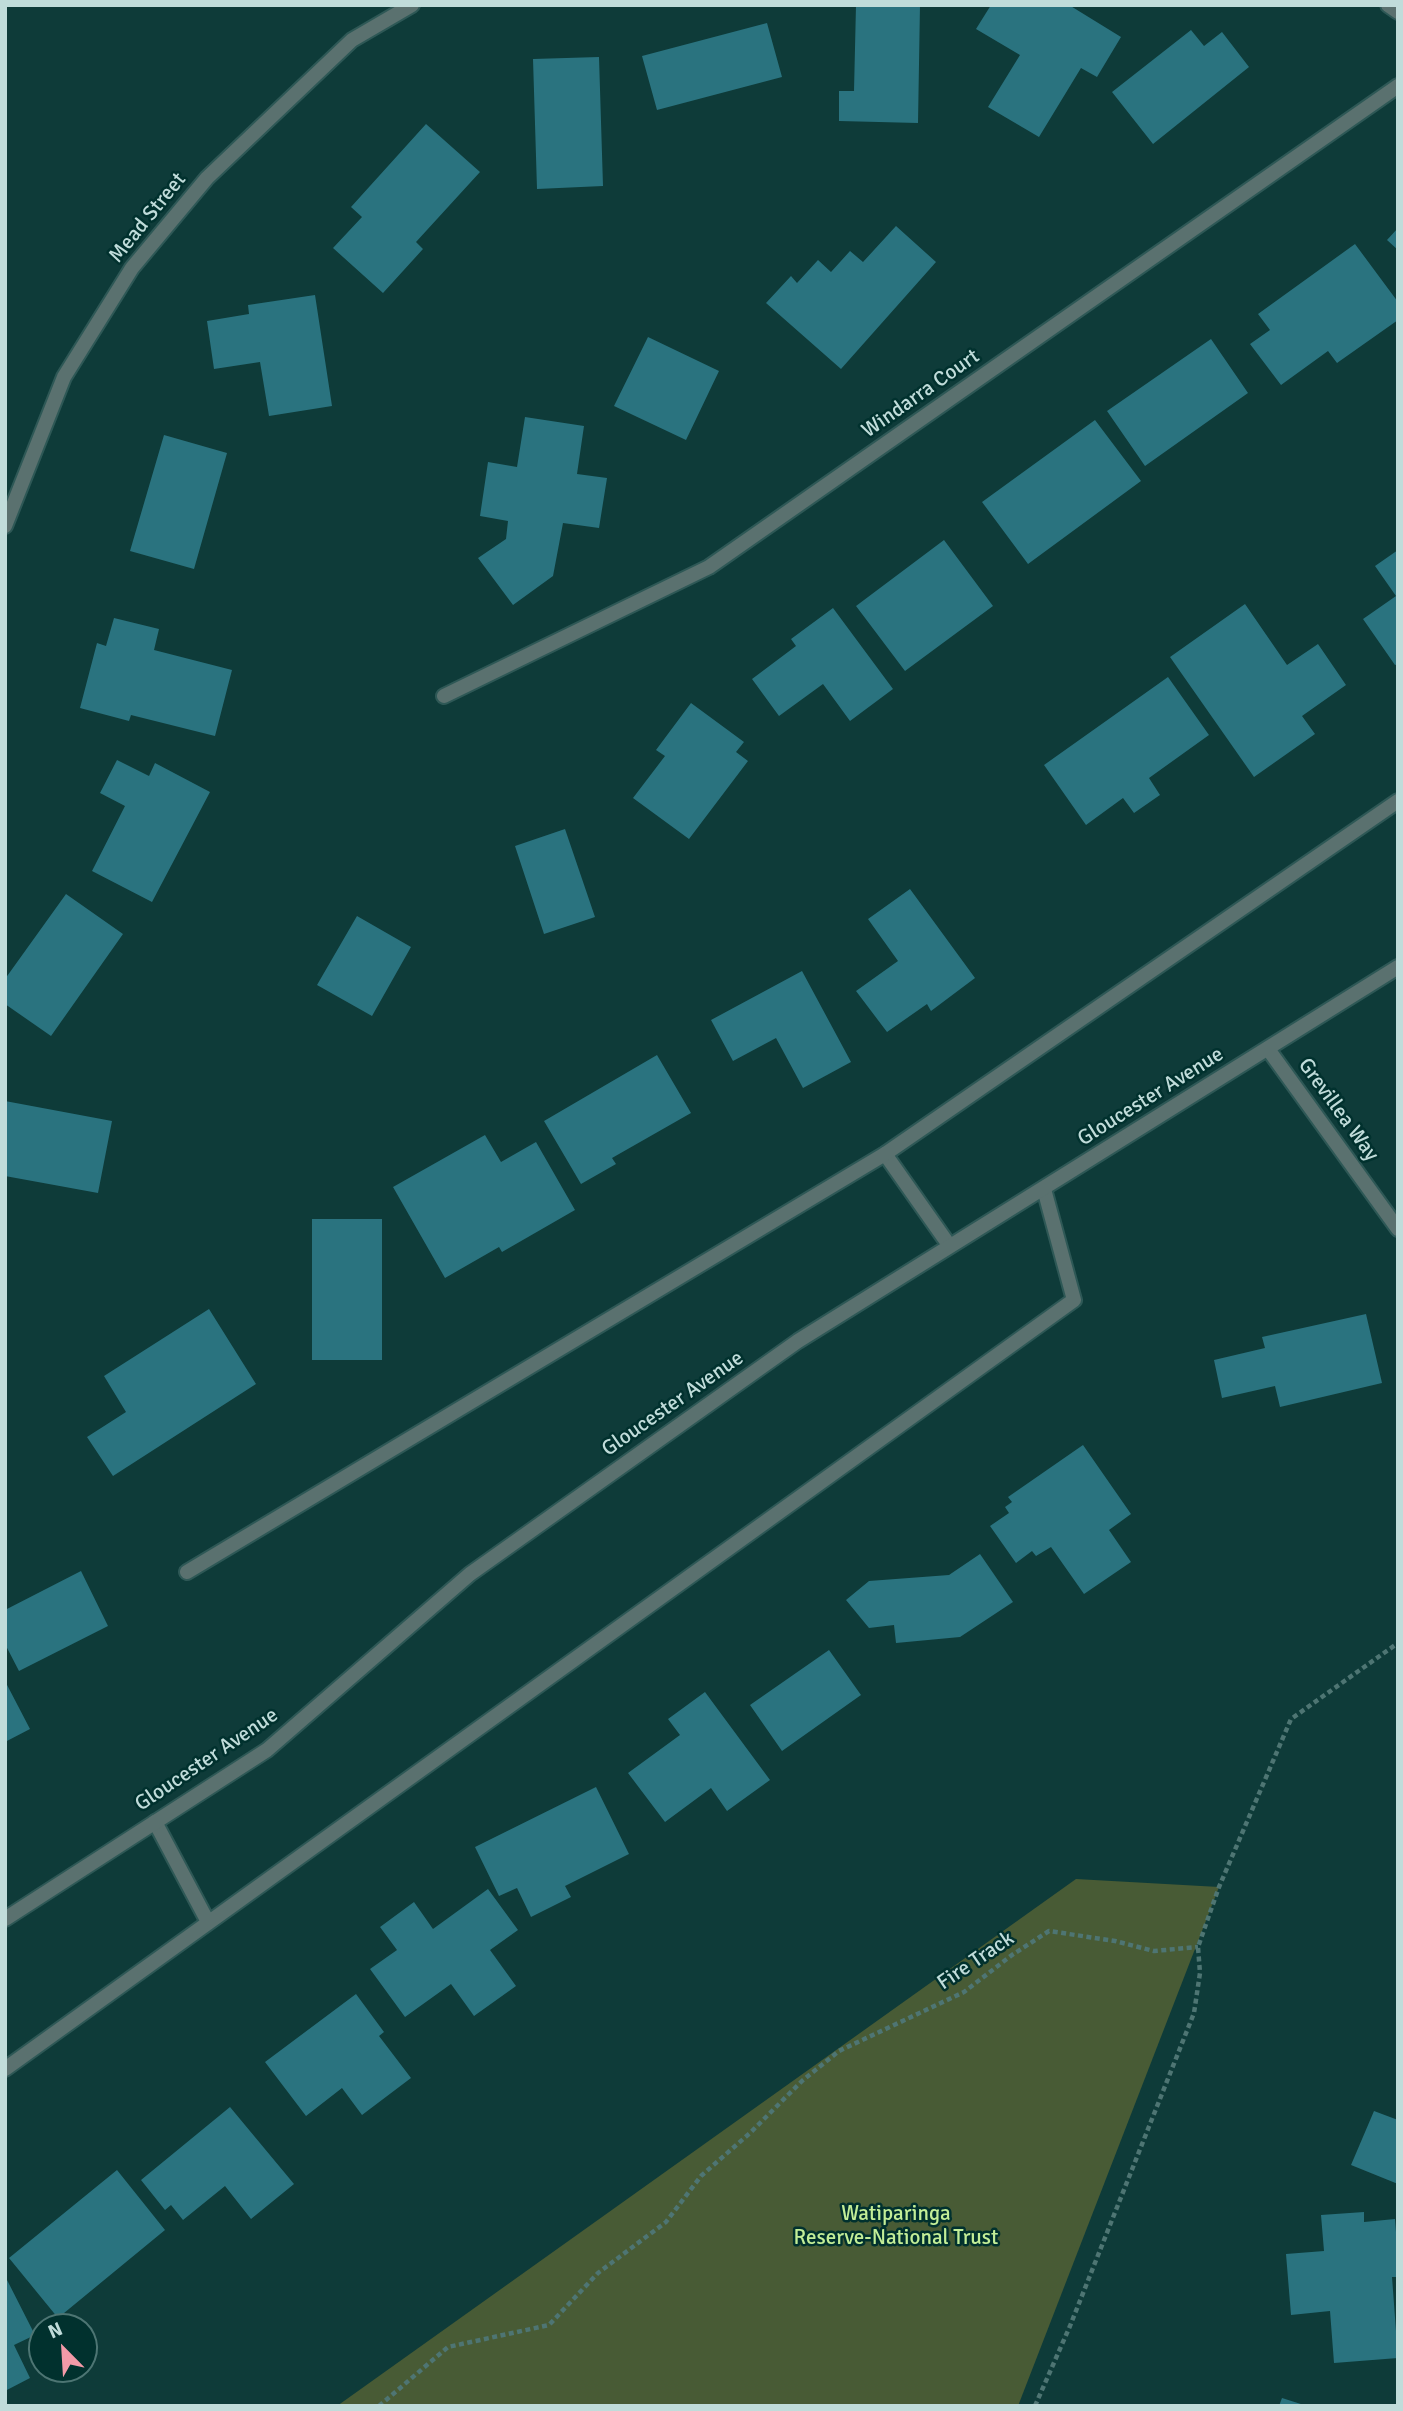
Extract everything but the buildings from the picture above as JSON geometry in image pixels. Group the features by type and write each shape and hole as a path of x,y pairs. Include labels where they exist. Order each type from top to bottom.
{"street":[{"name":"Mead Street","path":"5,526 64,377 132,268 207,178 352,40 412,5"},
{"path":"1388,5 1398,12"},
{"name":"Windarra Court","path":"444,696 709,567 1398,86"},
{"path":"187,1572 885,1154 1398,801"},
{"name":"Gloucester Avenue","path":"5,1919 267,1750 470,1574 798,1341 1398,967"},
{"name":"Grevillea Way","path":"1268,1049 1398,1229"},
{"path":"885,1154 949,1245"},
{"path":"5,2069 1074,1300 1044,1189"},
{"path":"155,1822 208,1922"}],"path":[{"path":"1035,2406 1070,2326 1194,2012 1200,1973 1198,1947 1219,1887 1291,1719 1398,1643"},
{"name":"Fire Track","path":"379,2406 448,2347 549,2325 598,2273 666,2222 701,2176 839,2050 964,1992 1049,1931 1115,1941 1154,1951 1198,1947"}],"green space":[{"name":"Watiparinga Reserve-National Trust","path":"1076,1879 1219,1887 1018,2406 337,2406"}]}
